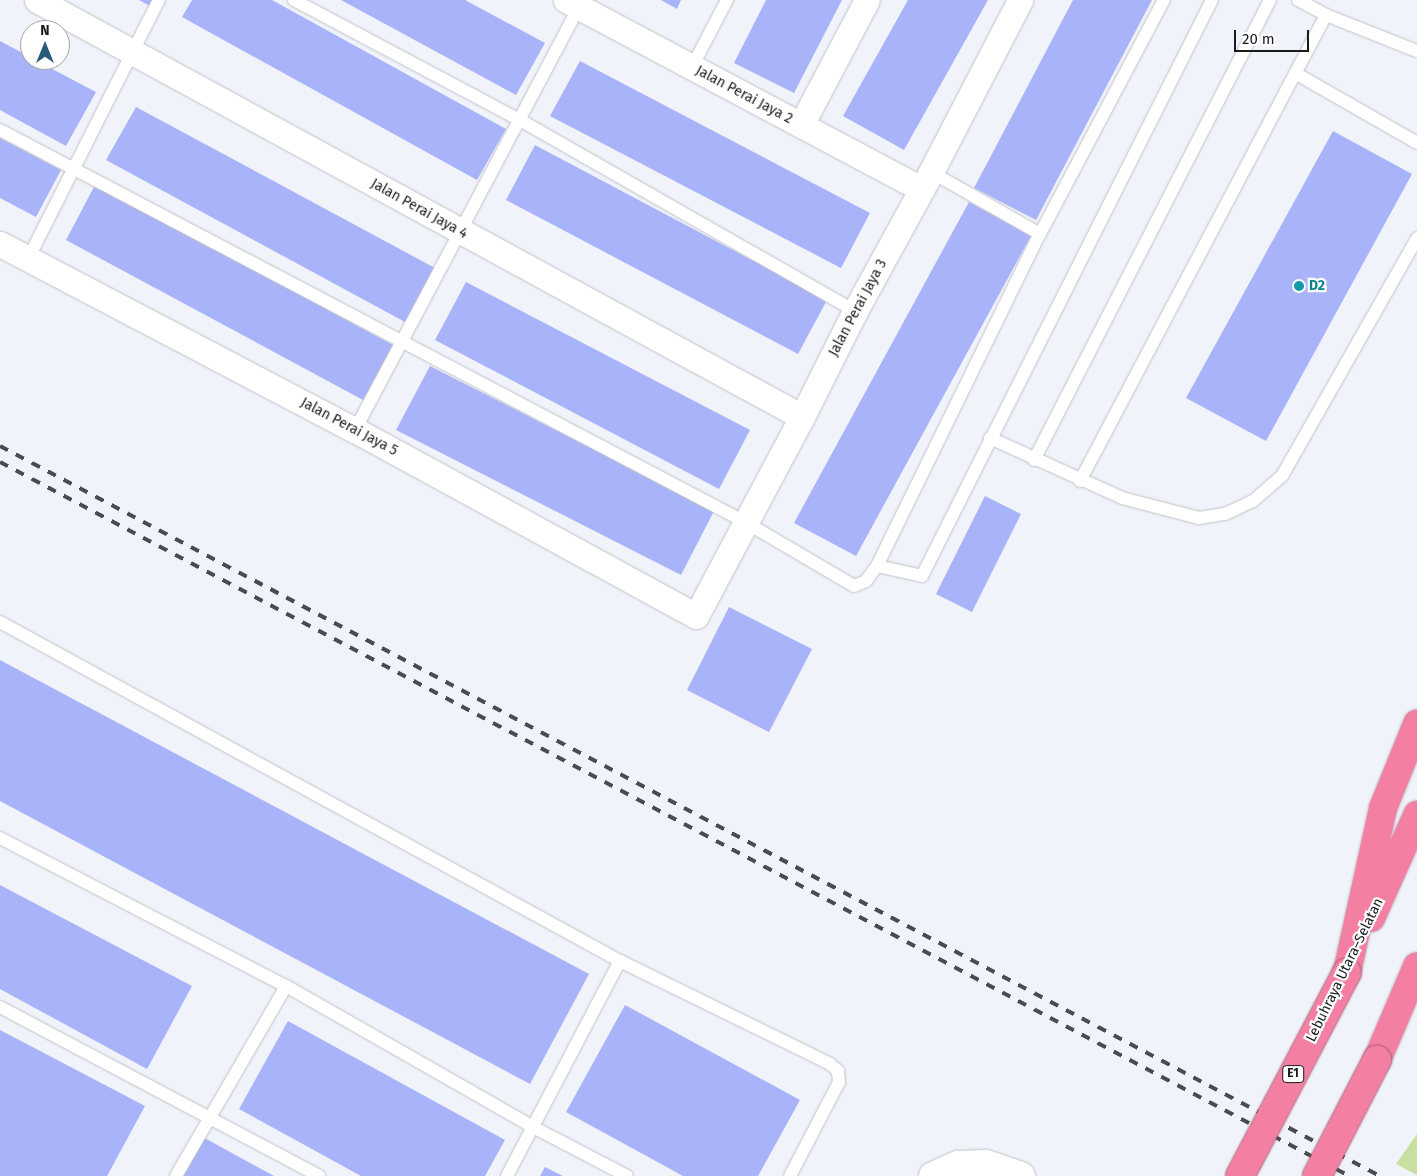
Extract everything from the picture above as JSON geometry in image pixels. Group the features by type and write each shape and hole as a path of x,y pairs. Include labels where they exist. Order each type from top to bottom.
{"highway":[{"path":"1347,972 1383,808 1417,724"},
{"name":"Lebuhraya Utara–Selatan","path":"1240,1176 1347,972 1417,814"},
{"path":"1317,1176 1377,1060 1417,966"},
{"path":"1377,1060 1417,1004"}],"street":[{"name":"Jalan Perai Jaya 4","path":"38,0 802,418"},
{"path":"801,125 867,0"},
{"name":"Jalan Perai Jaya 3","path":"696,616 802,418 855,311 927,181 1020,0"},
{"name":"Jalan Perai Jaya 2","path":"576,2 801,125 927,181"},
{"name":"Jalan Perai Jaya 5","path":"0,244 356,430 696,616"},
{"path":"933,1176 958,1165 986,1164 1021,1176"}],"lane":[{"path":"28,259 159,0"},
{"path":"294,0 520,120 855,311"},
{"path":"692,67 727,0"},
{"path":"0,130 745,522 854,586 866,581 876,566 1040,234 1164,0"},
{"path":"876,566 922,576 1212,0"},
{"path":"1034,460 1270,0"},
{"path":"1298,0 1326,15 1417,51"},
{"path":"356,430 520,120 576,2"},
{"path":"1080,481 1326,15"},
{"path":"1295,73 1416,141"},
{"path":"927,181 1040,234"},
{"path":"990,438 1080,481 1122,498 1199,518 1225,514 1253,501 1282,476 1417,238"},
{"path":"0,622 620,962 830,1064 838,1071 840,1082 790,1176"},
{"path":"0,838 286,986 531,1126 627,1176"},
{"path":"507,1176 531,1126 620,962"},
{"path":"176,1176 286,986"},
{"path":"0,1007 319,1176"}],"green space":[{"path":"1417,1134 1417,1175 1396,1164"}],"building":[{"path":"139,0 153,0 150,6"},
{"path":"192,0 272,0 506,129 477,180 182,17"},
{"path":"341,0 465,0 545,43 516,95"},
{"path":"661,0 681,0 677,9"},
{"path":"766,0 842,0 794,93 734,63"},
{"path":"908,0 988,0 904,150 843,116"},
{"path":"1073,0 1152,0 1036,220 974,188"},
{"path":"0,41 20,52 20,70 54,70 96,92 66,146 0,110"},
{"path":"580,61 870,213 841,268 550,116"},
{"path":"136,107 435,268 405,322 106,160"},
{"name":"D2","path":"1333,131 1412,174 1266,441 1186,398"},
{"path":"0,138 61,170 36,217 0,198"},
{"path":"535,145 827,300 798,354 506,200"},
{"path":"95,185 393,345 363,400 66,240"},
{"path":"969,202 1031,236 856,556 794,523"},
{"path":"466,282 750,430 719,489 435,340"},
{"path":"430,366 714,511 681,575 396,430"},
{"path":"985,496 1021,514 972,612 936,594"},
{"path":"729,607 812,649 769,732 687,690"},
{"path":"0,660 589,974 530,1084 0,801"},
{"path":"0,885 192,986 147,1069 0,989"},
{"path":"625,1005 800,1100 758,1176 683,1176 566,1112"},
{"path":"288,1021 505,1140 485,1176 361,1176 239,1109"},
{"path":"0,1030 145,1106 107,1176 0,1176"},
{"path":"201,1136 274,1176 179,1176"},
{"path":"545,1167 563,1176 540,1176"}],"railway":[{"path":"0,446 1380,1176"},
{"path":"0,462 1349,1176"}],"place":[{"name":"D2","path":"1299,286"}]}
